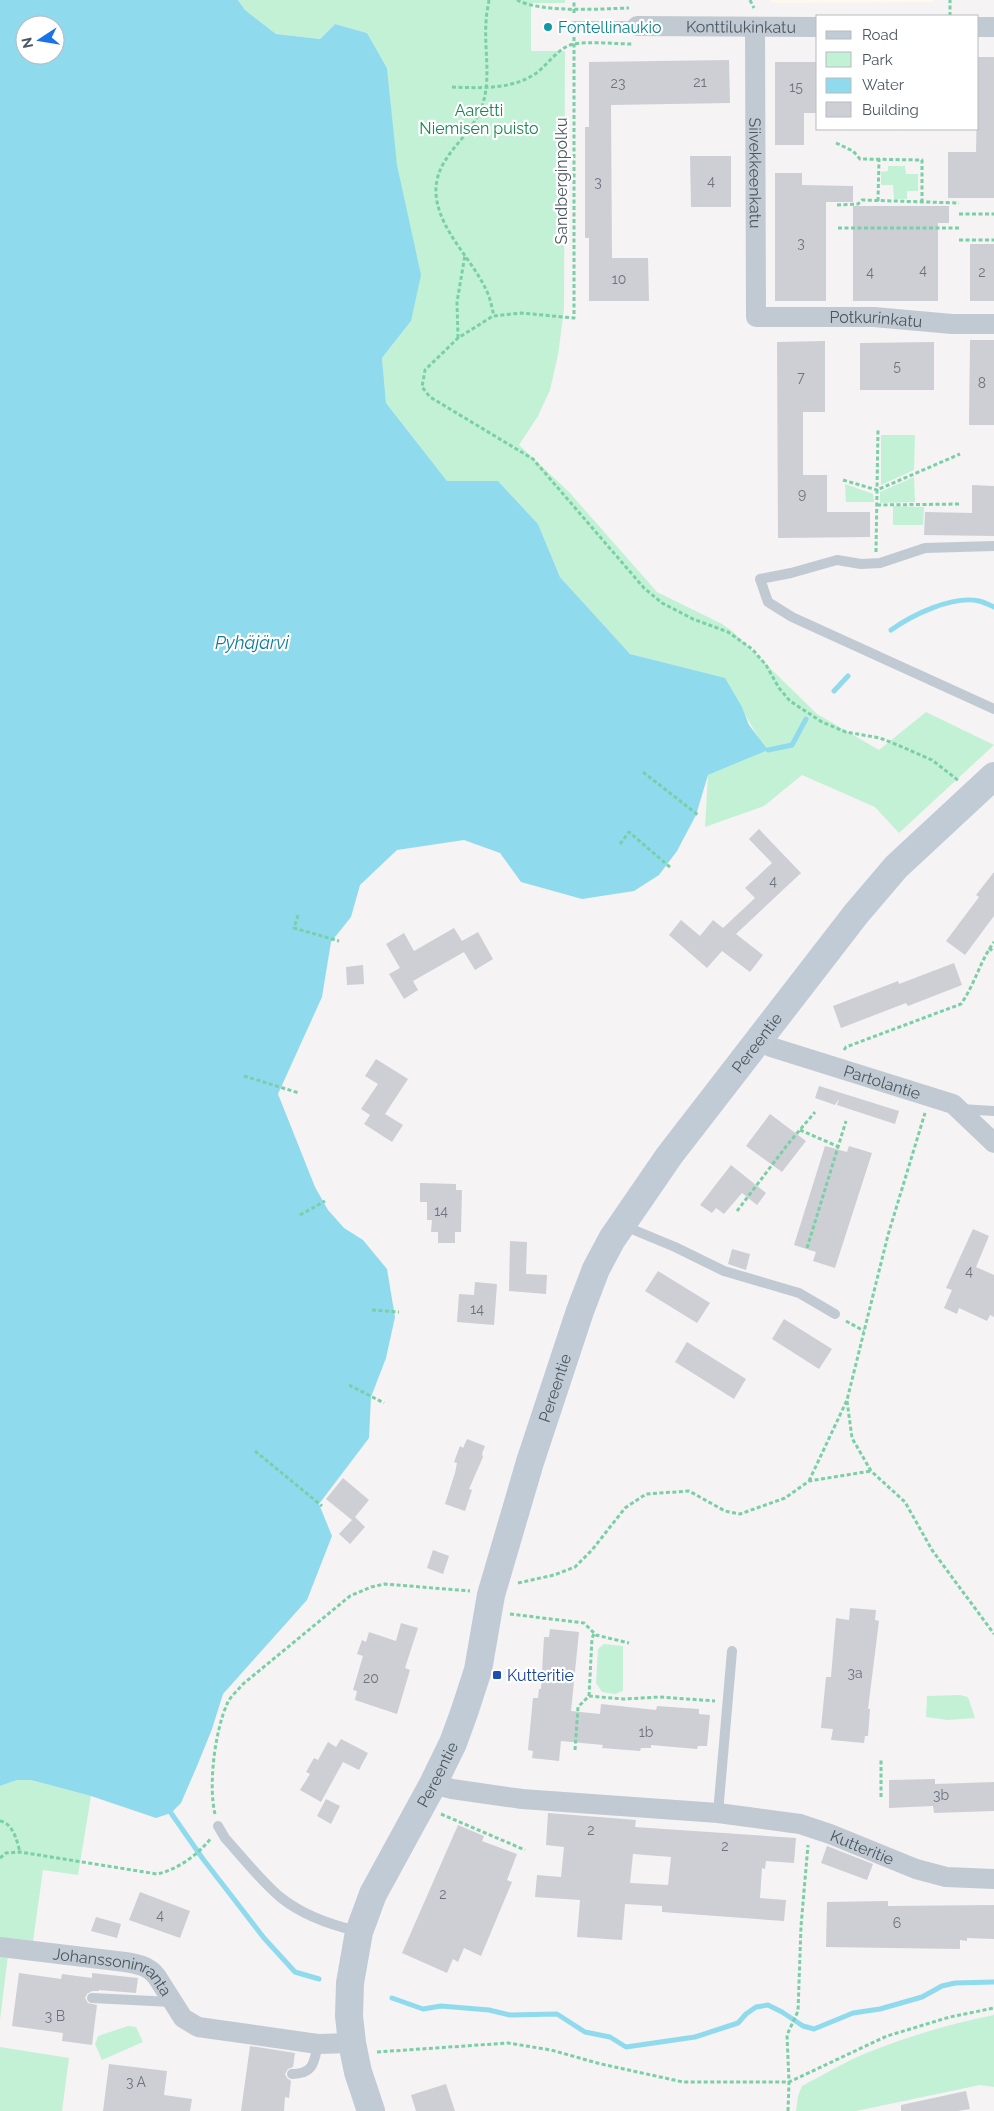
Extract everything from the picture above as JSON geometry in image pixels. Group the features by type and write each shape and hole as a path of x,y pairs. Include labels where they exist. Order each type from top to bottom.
{"street":[{"path":"979,27 994,27"},
{"name":"Konttilukinkatu","path":"635,35 754,28 816,28"},
{"name":"Siivekkeenkatu","path":"754,28 756,317"},
{"name":"Potkurinkatu","path":"756,317 874,318 952,324 994,324"},
{"name":"Pereentie","path":"371,2111 368,2047 349,1999 360,1932 373,1894 443,1786 453,1743 474,1684 491,1595 530,1462 577,1319 596,1269 621,1225 642,1199 670,1156 856,914 896,867 991,783"},
{"name":"Partolantie","path":"762,1036 771,1047 953,1104 994,1143"},
{"name":"Kutteritie","path":"443,1786 522,1799 718,1813 762,1818 810,1828 916,1869 946,1878 994,1879"},
{"name":"Johanssoninranta","path":"0,1947 144,1966 152,1971 183,2018 198,2027 318,2044 368,2047"}],"lane":[{"name":"Konttilukinkatu","path":"574,26 635,35"},
{"path":"994,546 925,548 876,563 861,564 837,560 760,579 768,602 792,618 994,709"},
{"path":"957,1108 994,1112"},
{"path":"621,1225 675,1247 724,1271 799,1292 835,1314"},
{"path":"718,1813 732,1651"},
{"path":"218,1826 230,1843 281,1898 300,1910 328,1922 360,1932"},
{"path":"92,1998 172,2002"},
{"path":"292,2074 302,2074 308,2070 314,2062 318,2044"}],"path":[{"path":"489,0 486,23 487,88 481,109 472,125 458,145 443,161 437,175 436,195 443,218 488,294 494,316 458,338 425,370 422,387 430,398 533,459 644,588 662,603 693,619 728,632 752,649 766,665 779,688 790,701 822,722 846,732 880,738 900,746 932,760 958,778"},
{"path":"517,0 527,5 574,9"},
{"path":"750,0 754,8"},
{"path":"950,0 950,15"},
{"path":"452,87 500,87 520,81 535,73 555,54 574,44 635,35"},
{"name":"Sandberginpolku","path":"494,316 521,313 574,318 574,44"},
{"path":"836,143 853,151 860,159 922,160 922,202"},
{"path":"878,201 879,159"},
{"path":"837,205 858,204 862,200 959,202"},
{"path":"959,214 994,214"},
{"path":"838,228 959,228"},
{"path":"960,240 994,240"},
{"path":"458,338 457,302 465,255"},
{"path":"876,563 878,430"},
{"path":"843,480 877,490 960,454"},
{"path":"877,505 961,504"},
{"path":"643,772 698,815"},
{"path":"620,844 629,832 671,868"},
{"path":"298,915 294,928 339,942"},
{"path":"835,1066 846,1047 961,1004 972,988 984,956 994,942"},
{"path":"990,948 994,952"},
{"path":"244,1076 299,1093"},
{"path":"809,1481 846,1400 888,1235 931,1096"},
{"path":"737,1211 815,1112"},
{"path":"807,1248 846,1121"},
{"path":"800,1130 839,1147"},
{"path":"300,1215 325,1201"},
{"path":"372,1310 399,1312"},
{"path":"835,1314 864,1331"},
{"path":"350,1385 384,1403"},
{"path":"846,1400 852,1438 871,1471 905,1502 932,1550 994,1634"},
{"path":"255,1451 322,1506"},
{"path":"518,1583 554,1575 575,1567 592,1550 625,1508 646,1494 690,1491 725,1511 740,1514 785,1498 809,1481 871,1471"},
{"path":"516,1591 520,1574"},
{"path":"218,1826 214,1811 213,1765 220,1722 229,1700 243,1684 350,1596 360,1591 385,1584 473,1592"},
{"path":"508,1624 512,1607"},
{"path":"510,1614 584,1622 594,1634 629,1642"},
{"path":"575,1750 578,1707 589,1696 592,1638 594,1634"},
{"path":"589,1696 623,1700 660,1698 728,1702"},
{"path":"880,1797 881,1759"},
{"path":"443,1786 438,1813 525,1850"},
{"path":"0,1821 4,1821 11,1828 20,1852"},
{"path":"788,2111 787,2035 798,2011 801,1926 810,1828"},
{"path":"0,1858 6,1853 20,1852 157,1874 168,1872 180,1865 210,1840"},
{"path":"368,2047 508,2043 551,2050 601,2064 683,2082 789,2082 888,2036 950,2017 994,2008"},
{"path":"368,2047 378,2058"}],"shaded area":[{"path":"771,0 934,0 934,2 771,3"}],"green space":[{"name":"Aaretti Niemisen puisto","path":"238,0 565,0 565,3 531,3 531,51 565,51 564,309 558,355 550,390 538,416 519,445 569,492 657,592 722,624 732,631 817,714 879,750 926,712 994,745 899,833 875,807 802,775 764,806 705,827 708,775 767,750 725,679 630,654 560,577 538,524 498,481 447,481 386,403 382,358 411,321 387,68 367,33 335,24 320,39 276,34 245,10"},
{"path":"888,166 905,166 906,174 918,174 918,191 907,191 907,199 894,199 893,185 881,185 881,172 888,171"},
{"path":"881,435 915,435 914,470 881,485"},
{"path":"914,477 915,502 880,503 880,492"},
{"path":"845,484 873,494 874,502 846,502"},
{"path":"893,506 924,507 923,525 893,525"},
{"path":"604,1644 623,1646 623,1691 615,1694 602,1692 596,1683 598,1649"},
{"path":"960,1695 968,1697 975,1718 948,1720 926,1717 927,1696"},
{"path":"17,1780 31,1780 91,1796 78,1875 43,1870 33,1941 10,1939 0,2020 0,1786"},
{"path":"994,2015 994,2087 980,2085 856,2111 796,2111 798,2096 802,2086 848,2061 912,2037 961,2022"},
{"path":"128,2026 136,2027 143,2042 102,2060 95,2044 98,2036"},
{"path":"0,2047 69,2058 62,2111 0,2111"}],"water":[{"name":"Pyhäjärvi","path":"0,0 238,0 245,10 276,34 320,39 335,24 367,33 387,68 397,165 421,275 411,321 382,358 386,403 447,481 498,481 538,524 560,577 630,654 725,678 742,707 749,725 768,750 708,775 696,815 677,851 659,875 634,891 582,899 521,882 500,853 464,840 397,850 360,885 351,917 331,942 322,997 278,1094 315,1187 328,1210 344,1228 363,1240 387,1269 395,1317 386,1358 371,1397 369,1438 319,1504 332,1536 307,1600 223,1694 212,1729 181,1803 171,1813 156,1818 91,1796 31,1780 17,1780 0,1786"}],"building":[{"path":"979,57 994,57 994,198 948,198 948,152 976,152 976,130 979,130"},
{"path":"729,60 730,103 611,105 612,258 648,258 649,301 589,301 589,238 585,238 585,127 589,127 589,62"},
{"path":"775,62 816,62 816,113 804,113 804,145 775,145"},
{"path":"690,156 731,156 731,207 691,207"},
{"path":"775,173 802,173 802,185 853,186 853,202 826,202 826,301 775,301"},
{"path":"853,206 949,206 949,223 938,223 938,301 853,301"},
{"path":"970,244 994,244 994,301 970,301"},
{"path":"970,340 994,340 994,425 969,425"},
{"path":"825,341 825,412 803,412 803,475 827,475 827,512 870,512 870,537 778,538 777,342"},
{"path":"934,342 934,390 860,390 860,343"},
{"path":"972,485 994,486 994,536 924,535 925,512 972,513"},
{"path":"759,829 801,873 736,934 763,955 750,972 722,951 707,968 669,935 681,920 700,936 713,920 723,928 755,898 745,888 772,863 749,839"},
{"path":"994,872 994,916 965,955 946,941 979,897 976,895"},
{"path":"454,928 462,941 478,932 493,959 475,970 464,952 413,981 418,990 404,999 389,974 400,968 386,944 404,933 414,951"},
{"path":"954,963 962,985 908,1006 906,1003 841,1028 833,1006 898,981 899,984"},
{"path":"363,965 364,984 347,985 346,967"},
{"path":"376,1059 408,1079 385,1114 403,1125 392,1142 364,1124 370,1115 361,1109 378,1084 365,1076"},
{"path":"819,1086 899,1111 895,1124 837,1105 839,1099 835,1105 815,1098"},
{"path":"770,1114 806,1141 782,1172 746,1146"},
{"path":"825,1146 847,1152 849,1146 872,1153 835,1268 813,1261 816,1252 794,1245"},
{"path":"731,1165 766,1193 757,1205 742,1193 724,1214 716,1208 712,1213 700,1205"},
{"path":"420,1183 456,1184 456,1190 462,1190 461,1232 455,1232 455,1243 438,1243 438,1232 431,1232 432,1220 427,1220 427,1202 420,1202"},
{"path":"973,1229 989,1236 976,1267 994,1275 994,1317 990,1315 987,1321 959,1308 957,1314 944,1308 952,1290 946,1288"},
{"path":"510,1241 527,1242 526,1274 547,1275 546,1294 509,1291"},
{"path":"732,1249 750,1254 746,1270 728,1264"},
{"path":"658,1271 710,1303 697,1323 645,1291"},
{"path":"475,1282 497,1284 494,1325 457,1322 459,1294 474,1295"},
{"path":"784,1319 832,1349 819,1369 772,1339"},
{"path":"687,1342 746,1379 734,1399 675,1362"},
{"path":"467,1439 485,1446 482,1454 483,1457 469,1489 472,1490 465,1511 445,1504 455,1473 457,1463 454,1462 460,1446 463,1448"},
{"path":"343,1478 369,1500 355,1517 365,1527 350,1544 339,1534 352,1520 326,1499"},
{"path":"433,1550 449,1556 443,1574 427,1568"},
{"path":"850,1608 876,1610 875,1620 879,1621 868,1709 870,1709 868,1736 865,1736 864,1743 831,1740 833,1729 821,1728 826,1677 831,1677 836,1618 849,1620"},
{"path":"401,1623 418,1628 405,1668 410,1670 397,1714 355,1700 357,1691 353,1690 363,1656 357,1654 362,1640 366,1642 369,1632 396,1641"},
{"path":"550,1629 579,1632 571,1711 600,1714 601,1704 656,1710 657,1706 699,1709 699,1714 710,1715 707,1746 698,1746 697,1749 651,1745 651,1748 641,1748 640,1751 602,1748 603,1745 561,1741 559,1761 532,1758 533,1751 528,1750 533,1698 538,1698 539,1689 541,1689 544,1637 549,1637"},
{"path":"341,1739 368,1753 359,1770 343,1762 321,1802 300,1790 310,1774 306,1772 314,1758 318,1760 328,1742 336,1747"},
{"path":"935,1779 935,1784 994,1782 994,1811 934,1813 933,1806 889,1808 889,1780"},
{"path":"326,1799 340,1806 331,1824 317,1816"},
{"path":"548,1813 636,1820 635,1827 796,1838 794,1863 766,1861 765,1869 762,1868 760,1898 786,1900 784,1921 662,1912 662,1906 625,1904 622,1940 577,1937 580,1900 535,1897 537,1875 561,1877 564,1847 546,1845","holes":["633,1854 671,1857 668,1885 630,1883"]},
{"path":"458,1825 484,1836 482,1841 517,1854 507,1880 512,1882 481,1956 464,1948 458,1962 453,1959 447,1973 402,1953"},
{"path":"827,1846 873,1864 867,1880 821,1863"},
{"path":"140,1892 190,1911 180,1938 129,1920"},
{"path":"888,1901 888,1906 994,1905 994,1939 967,1938 967,1941 960,1940 960,1949 826,1947 827,1902"},
{"path":"96,1917 121,1924 117,1938 91,1931"},
{"path":"19,1973 61,1979 62,1974 92,1978 92,1973 138,1978 136,1993 99,1990 87,1994 85,1998 88,2003 97,2005 92,2045 62,2041 63,2033 12,2026"},
{"path":"250,2046 295,2053 293,2067 288,2069 285,2074 291,2081 289,2098 285,2097 284,2111 241,2111"},
{"path":"109,2064 167,2071 164,2095 192,2099 190,2111 103,2111"},
{"path":"446,2084 455,2111 416,2111 411,2095"},
{"path":"966,2091 970,2109 958,2111 901,2111 901,2105"}],"waterway":[{"path":"891,630 921,613 957,601 979,601 994,607"},
{"path":"834,691 848,676"},
{"path":"768,750 792,745 806,719"},
{"path":"171,1813 203,1859 264,1938 295,1972 319,1979"},
{"path":"392,1998 423,2009 441,2006 489,2010 510,2015 557,2014 585,2032 610,2037 626,2047 695,2037 738,2023 756,2007 768,2005 803,2026 814,2029 853,2013 880,2009 922,1997 942,1986 955,1983 994,1982"}],"place":[{"name":"Fontellinaukio","path":"548,27"},
{"name":"Kutteritie","path":"497,1675"}]}
